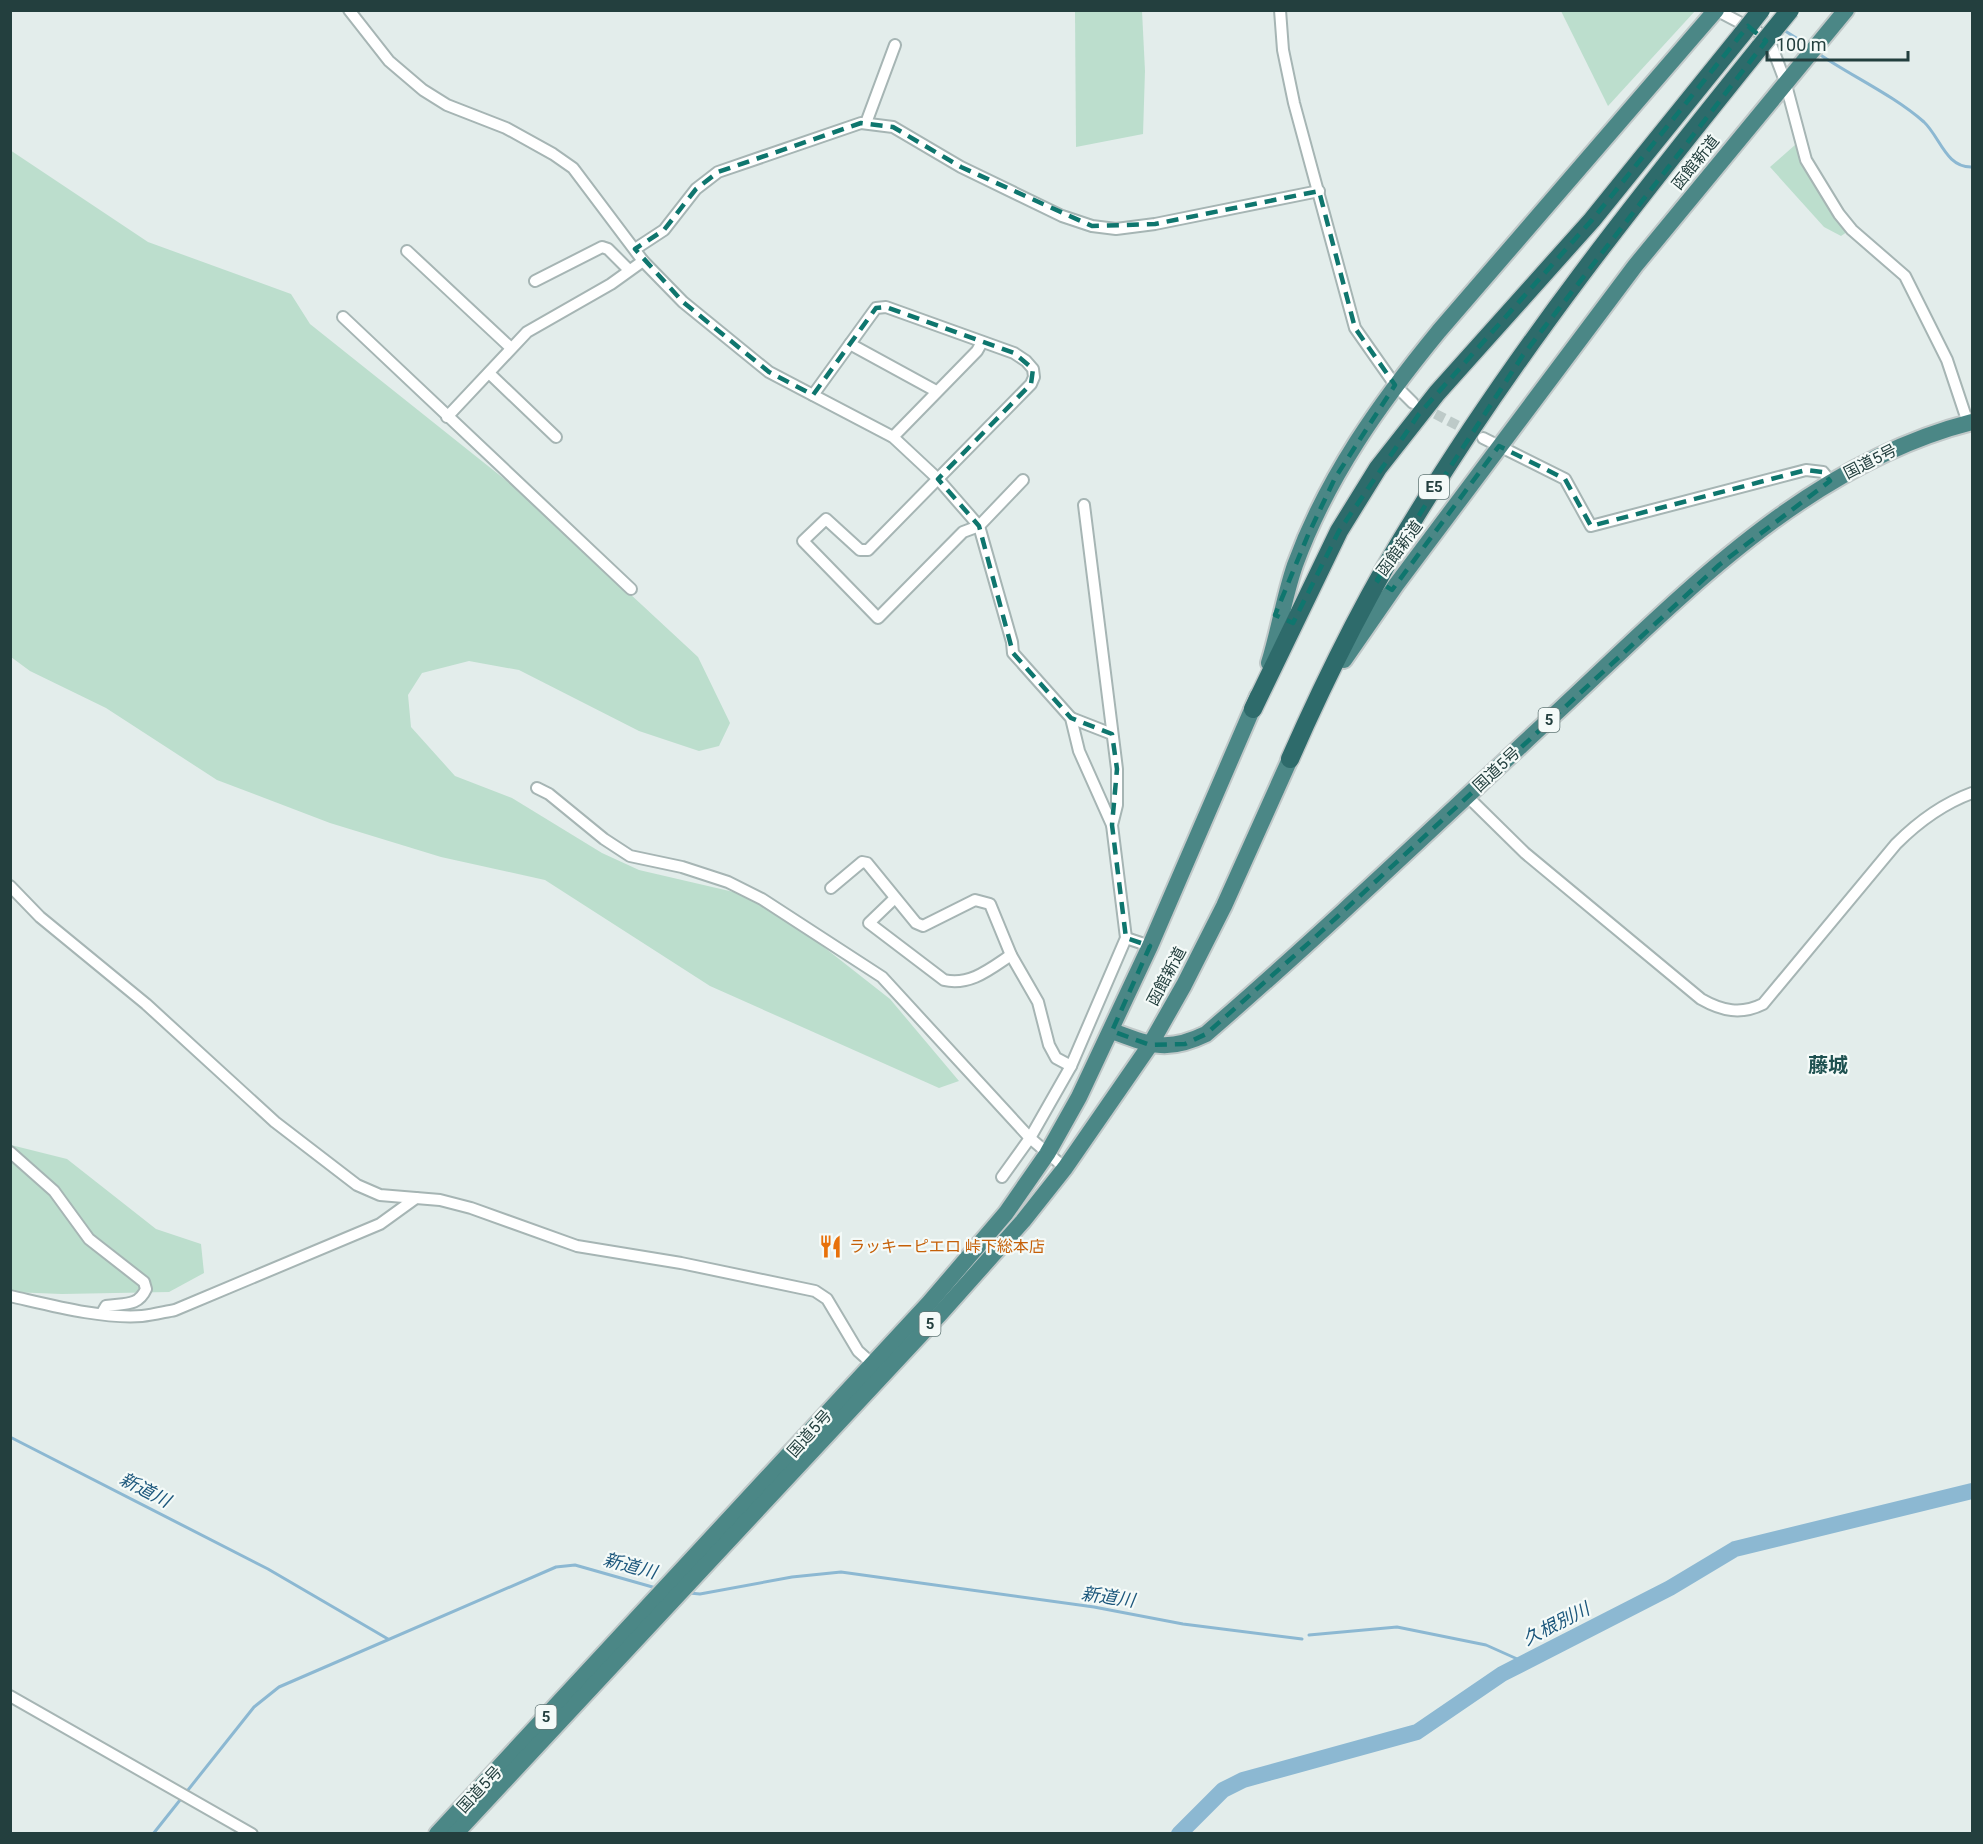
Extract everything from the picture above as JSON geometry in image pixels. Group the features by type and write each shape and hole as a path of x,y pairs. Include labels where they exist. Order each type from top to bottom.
{"highway":[{"name":"函館新道","path":"1112,1031 1253,709 1274,646 1293,573 1312,526 1351,450 1395,385 1716,10"},
{"path":"1253,709 1339,531 1378,468 1437,393 1592,220 1761,10"},
{"name":"函館新道","path":"1150,1045 1224,906 1350,631 1416,514 1523,355 1612,235 1790,10"},
{"name":"函館新道","path":"1290,759 1350,649 1499,446 1635,266 1785,81 1846,10"},
{"name":"国道5号","path":"878,1369 982,1243 1047,1154 1112,1031 1150,1045 1168,1047 1185,1044 1206,1034 1311,942 1605,666 1719,565 1830,481 1899,446 1970,422"},
{"name":"国道5号","path":"455,1833 679,1582 878,1369 1007,1239 1065,1168 1150,1045"},
{"name":"国道5号","path":"437,1833 661,1602"}],"street":[{"path":"349,10 389,61 423,90 447,105 506,128 573,168 643,261 683,302 769,372 782,381 893,438 938,479 979,526 1010,631 1013,653 1071,718 1112,734"},
{"path":"1280,10 1284,50 1294,103 1355,328 1395,385 1413,403"},
{"path":"1716,10 1758,32 1772,48 1785,81 1806,160 1839,214 1852,230 1905,276 1947,360 1970,422"},
{"path":"866,123 895,45"},
{"path":"635,249 664,230 696,189 718,172 866,123 893,127 961,167 1062,216 1092,226 1116,229 1155,224 1319,191"},
{"path":"535,281 602,247 608,249 629,270"},
{"path":"407,251 511,348"},
{"path":"447,417 527,332 610,284 643,261"},
{"path":"813,395 876,308 886,307 1014,353 1026,360 1034,377 868,550 860,550 826,519 803,541 878,618 963,532 979,526 1023,480"},
{"path":"343,317 631,590"},
{"path":"893,438 977,351 982,342"},
{"path":"850,344 936,391"},
{"path":"489,373 556,437"},
{"path":"1483,438 1565,479 1591,526 1806,470 1822,472 1830,481"},
{"path":"1084,506 1117,769 1117,805 1112,825"},
{"path":"1002,1177 1030,1138 1071,1066 1126,938 1112,825 1079,751 1071,718"},
{"path":"537,788 549,794 604,839 630,856 682,867 728,882 762,899 882,977 1030,1138 1065,1168"},
{"path":"1467,796 1525,854 1701,999 1720,1008 1741,1011 1763,1004 1896,844 1917,823 1949,802 1972,793"},
{"path":"831,888 862,862 867,863 916,923 924,926 975,900 990,904 1011,956 1038,1002 1049,1045 1056,1058 1071,1066"},
{"path":"10,886 40,916 146,1004 275,1122 357,1185 380,1195 440,1200 471,1208 577,1246 681,1263 815,1291 827,1299 858,1351 878,1369"},
{"path":"895,898 869,923 944,980 955,982 976,977 1011,956"},
{"path":"1126,938 1150,946"},
{"path":"10,1152 54,1191 89,1239 144,1282 146,1289 140,1300 132,1304 106,1306 102,1313"},
{"path":"10,1296 67,1309 102,1313 142,1316 174,1310 380,1224 416,1198"},
{"path":"10,1696 252,1833"}],"highlighted area":[{"path":"1748,26 1758,32 1766,41 1523,355 1377,580 1392,590 1499,446 1565,479 1591,526 1806,470 1823,472 1830,481 1719,565 1311,941 1206,1034 1185,1044 1150,1045 1112,1031 1150,946 1126,938 1112,825 1117,769 1112,734 1071,718 1013,653 979,526 938,479 1031,384 1033,369 1014,353 886,307 876,308 813,395 769,372 683,302 635,249 664,230 696,189 718,172 861,123 893,127 961,167 1092,226 1155,224 1319,191 1355,328 1395,385 1335,478 1308,535 1275,615 1293,623 1339,531 1419,414 1592,220"}],"green space":[{"path":"1075,11 1142,11 1145,71 1143,134 1076,147"},
{"path":"1561,11 1695,11 1608,106"},
{"path":"1795,145 1847,232 1841,236 1824,227 1770,167"},
{"path":"10,150 148,242 291,294 310,324 517,489 698,657 730,723 719,746 699,751 639,731 519,670 469,661 422,673 408,695 411,727 455,776 512,798 602,853 639,870 738,893 783,915 890,999 959,1081 939,1088 710,986 545,880 441,857 330,823 217,780 106,708 30,671 11,657"},
{"path":"11,1145 67,1159 156,1229 201,1244 204,1273 169,1292 62,1294 11,1292"}],"waterway":[{"path":"1782,29 1809,46"},
{"path":"1819,54 1912,112 1930,128 1950,157 1963,166 1972,167"},
{"name":"新道川","path":"10,1437 268,1569 388,1639"},
{"name":"久根別川","path":"1179,1834 1223,1790 1243,1780 1417,1732 1502,1674 1670,1588 1735,1549 1972,1491"},
{"path":"153,1834 254,1707 279,1687 556,1567 575,1565 656,1588"},
{"name":"新道川","path":"689,1593 700,1594 792,1577 841,1572 1094,1607 1183,1624 1302,1639"},
{"name":"新道川","path":"1309,1635 1397,1627 1486,1645 1524,1662"}],"tunnel":[{"path":"1422,407 1474,434"}],"place":[{"name":"ラッキーピエロ 峠下総本店","path":"831,1246"}],"district":[{"name":"藤城","path":"1828,1065"}]}
